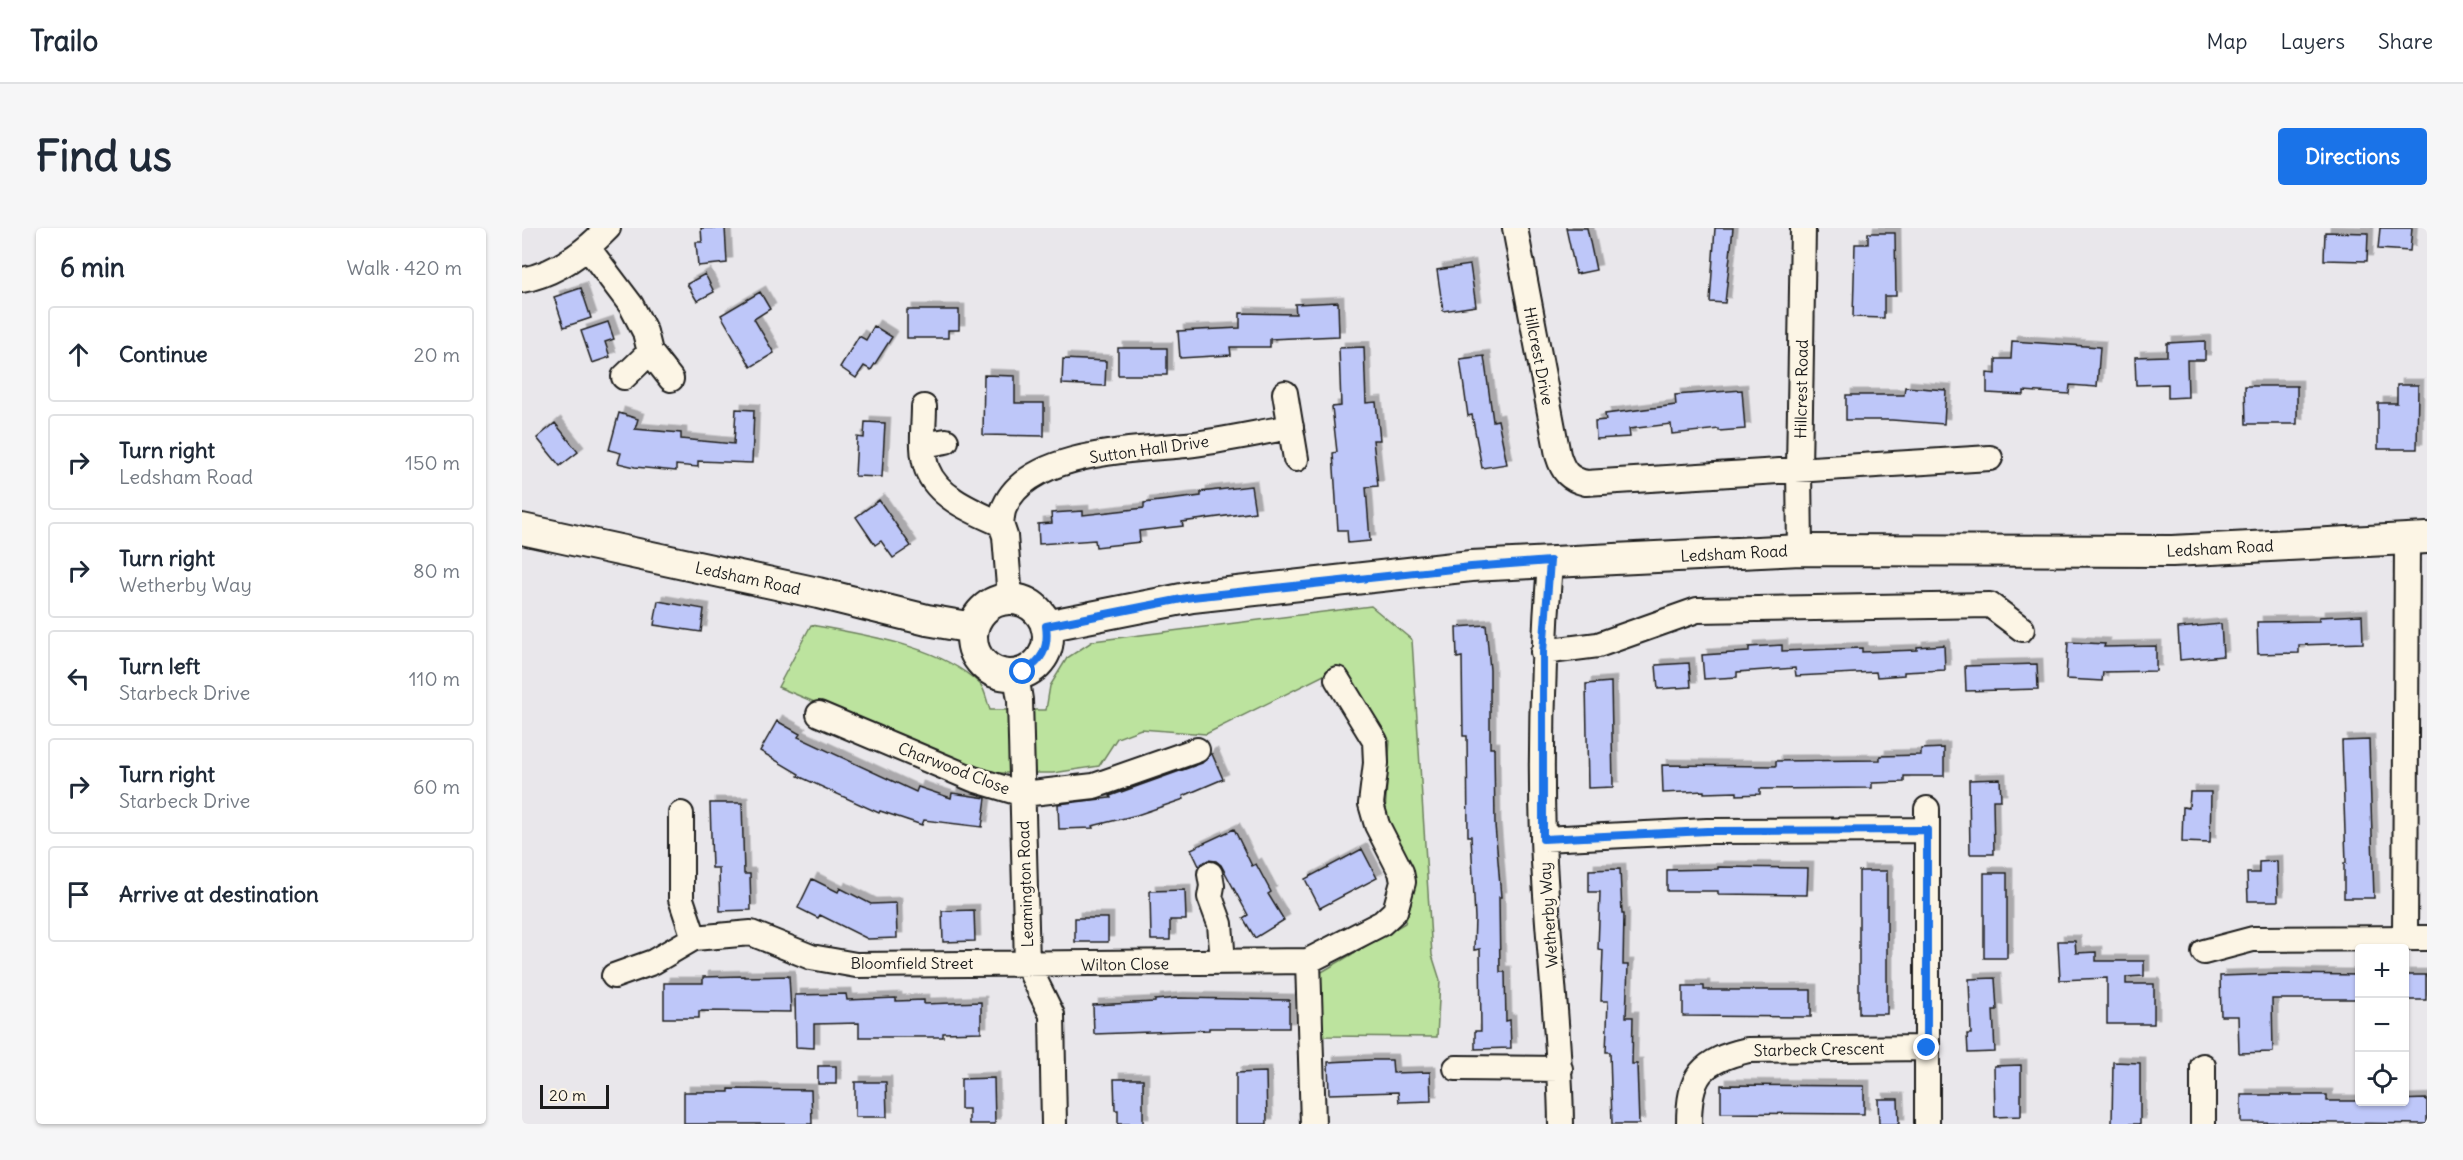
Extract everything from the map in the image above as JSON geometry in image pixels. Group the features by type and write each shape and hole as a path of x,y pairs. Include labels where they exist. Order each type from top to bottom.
{"main road":[{"name":"Ledsham Road","path":"522,529 818,593 927,621 973,628"},
{"name":"Ledsham Road","path":"1046,626 1192,597 1471,567 1550,561 1800,550 2172,551 2417,538"},
{"path":"1010,599 1022,601 1041,616 1046,626 1047,638 1041,659 1033,667 1016,675 1000,674 981,662 972,640 973,628 986,607 1010,599"}],"street":[{"path":"522,280 563,264 588,248 608,228"},
{"name":"Hillcrest Drive","path":"1515,228 1558,455 1562,468 1572,480 1586,483 1799,469"},
{"name":"Hillcrest Road","path":"1800,550 1803,228"},
{"path":"588,248 631,305 645,332 650,351 671,380"},
{"path":"624,376 650,351"},
{"path":"1285,393 1296,459"},
{"path":"924,407 934,443 927,469 940,489 969,509 1001,524 1005,536 1010,599"},
{"name":"Sutton Hall Drive","path":"1001,524 1005,505 1012,496 1020,487 1045,469 1111,452 1188,445 1291,427"},
{"path":"1799,469 1990,458"},
{"path":"2204,952 2253,939 2416,938 2417,538"},
{"name":"Wetherby Way","path":"1550,561 1543,652 1543,839 1560,1069 1561,1124"},
{"path":"1543,652 1598,645 1697,610 1990,605 2022,629"},
{"name":"Leamington Road","path":"1016,675 1020,699 1027,964 1052,1015 1054,1124"},
{"name":"Wilton Close","path":"1027,964 1308,961 1382,923 1395,911 1402,882 1401,872 1377,825 1371,804 1376,763 1375,741 1337,679"},
{"name":"Charwood Close","path":"819,714 973,779 1023,794 1094,786 1197,750"},
{"path":"681,814 681,899 694,938"},
{"path":"1543,839 1927,820 1928,1124"},
{"path":"1210,874 1212,886 1210,897 1220,924 1223,962"},
{"name":"Bloomfield Street","path":"614,976 653,962 694,938 752,933 811,957 856,965 1027,964"},
{"path":"1308,961 1313,1124"},
{"name":"Starbeck Crescent","path":"1689,1124 1691,1089 1699,1075 1720,1057 1748,1050 1927,1048"},
{"path":"2203,1066 2203,1124"},
{"path":"1456,1068 1560,1069"}],"green space":[{"path":"1371,606 1412,640 1432,955 1440,980 1437,1037 1323,1036 1320,973 1405,923 1411,903 1413,874 1385,813 1390,741 1340,667 1206,734 1141,729 1117,738 1099,766 1053,773 986,773 778,687 811,625 900,644 944,660 982,686 990,710 1046,710 1050,686 1067,658 1093,641"}],"building":[{"path":"701,228 725,228 727,263 698,266 696,242 702,242"},
{"path":"1566,228 1587,228 1596,270 1576,274"},
{"path":"1715,228 1733,228 1725,303 1710,302"},
{"path":"2380,228 2412,228 2410,251 2378,249"},
{"path":"2325,232 2368,233 2367,261 2324,260"},
{"path":"1868,233 1895,233 1896,296 1884,296 1884,318 1853,317 1855,244 1868,244"},
{"path":"1470,265 1476,306 1443,311 1437,270"},
{"path":"705,274 714,292 697,301 687,284"},
{"path":"581,288 591,318 564,327 554,297"},
{"path":"760,292 770,309 754,319 774,353 751,367 721,315"},
{"path":"1338,302 1339,336 1270,339 1270,347 1230,347 1231,355 1180,358 1178,331 1240,328 1240,313 1296,314 1295,304"},
{"path":"907,310 959,310 959,330 948,330 948,338 907,338"},
{"path":"608,322 614,339 605,342 610,357 592,363 581,331"},
{"path":"874,326 892,337 871,370 864,366 856,378 840,367 859,336 866,340"},
{"path":"2012,341 2100,347 2097,387 2070,385 2069,394 2024,391 2024,395 1987,393 1987,373 1996,374 1996,359 2011,359"},
{"path":"2205,341 2205,360 2187,360 2188,397 2168,398 2168,384 2136,385 2135,357 2167,356 2167,343"},
{"path":"1364,347 1366,403 1376,402 1380,440 1373,440 1378,486 1366,487 1370,541 1348,543 1347,530 1338,530 1333,453 1337,452 1332,407 1341,406 1339,348"},
{"path":"1118,348 1167,348 1167,375 1118,375"},
{"path":"1484,356 1493,421 1498,420 1507,464 1482,468 1472,415 1468,416 1460,359"},
{"path":"1063,359 1106,361 1105,386 1062,384"},
{"path":"984,375 1015,376 1015,403 1044,403 1044,436 983,435"},
{"path":"2397,385 2418,385 2417,449 2378,449 2378,403 2397,403"},
{"path":"2245,386 2297,386 2297,424 2246,424"},
{"path":"1905,387 1946,390 1944,424 1892,420 1846,420 1846,395 1904,395"},
{"path":"1742,390 1745,429 1672,434 1671,424 1629,429 1630,437 1596,439 1595,421 1606,420 1605,414 1676,405 1675,395"},
{"path":"736,409 754,410 752,463 698,461 698,467 676,465 676,471 618,463 621,453 609,450 619,413 638,419 635,429 681,433 681,439 734,444"},
{"path":"865,422 885,423 882,477 855,476 857,437 864,438"},
{"path":"555,423 578,452 560,466 537,438"},
{"path":"1251,486 1255,512 1182,522 1183,526 1139,531 1140,542 1096,547 1095,540 1039,544 1038,524 1052,523 1051,513 1083,511 1083,515 1144,508 1144,503 1201,496 1201,492"},
{"path":"879,500 911,546 893,558 881,541 875,545 856,517"},
{"path":"658,601 704,609 701,632 654,625"},
{"path":"2362,615 2363,643 2299,645 2299,653 2258,654 2257,622 2319,621 2319,617"},
{"path":"2221,624 2223,656 2180,660 2178,628"},
{"path":"1486,625 1490,670 1490,748 1494,748 1495,825 1501,897 1499,897 1500,972 1505,972 1506,1021 1510,1020 1511,1048 1475,1049 1475,1031 1481,1031 1480,949 1474,950 1475,918 1471,836 1468,836 1467,736 1463,736 1462,657 1457,658 1456,627"},
{"path":"2068,642 2105,644 2104,647 2156,646 2156,671 2103,672 2102,681 2066,679"},
{"path":"1782,645 1782,651 1862,648 1862,652 1917,650 1917,647 1944,645 1945,670 1904,672 1904,675 1877,677 1876,672 1796,676 1795,668 1737,672 1737,677 1704,679 1702,655 1749,652 1749,647"},
{"path":"1689,663 1691,687 1658,689 1656,665"},
{"path":"2037,664 2038,689 1966,691 1965,666"},
{"path":"1611,682 1613,787 1588,788 1586,684"},
{"path":"777,721 800,734 798,737 916,792 918,787 951,798 952,793 986,798 982,827 924,820 922,825 880,811 879,813 798,776 799,774 760,751"},
{"path":"2369,740 2374,898 2344,898 2344,863 2346,863 2342,741"},
{"path":"1944,748 1944,776 1904,776 1904,782 1872,783 1872,788 1760,789 1760,794 1737,795 1737,792 1704,793 1704,791 1663,793 1662,765 1776,766 1776,761 1880,760 1880,756 1921,755 1921,749"},
{"path":"1210,754 1223,779 1183,796 1184,799 1137,815 1092,826 1093,828 1059,829 1058,804 1111,798 1110,796 1202,763"},
{"path":"2000,779 2001,800 1993,800 1994,854 1970,854 1969,780"},
{"path":"2190,792 2211,792 2210,843 2182,842 2183,807 2189,808"},
{"path":"710,803 742,803 744,874 750,874 751,910 720,911 719,868 712,868"},
{"path":"1234,829 1252,866 1256,864 1271,892 1268,894 1284,920 1255,938 1243,918 1248,915 1221,865 1216,861 1208,860 1199,866 1191,849"},
{"path":"1362,849 1377,878 1320,908 1305,879"},
{"path":"2277,861 2278,901 2248,901 2247,873 2259,873 2259,862"},
{"path":"1718,867 1808,868 1807,895 1667,891 1667,870 1718,869"},
{"path":"1620,869 1622,914 1624,914 1623,965 1628,965 1626,1017 1633,1017 1632,1064 1637,1064 1639,1124 1612,1124 1610,1052 1606,1052 1608,1001 1601,1001 1603,950 1598,949 1600,892 1589,892 1589,870"},
{"path":"1859,871 1887,871 1887,1014 1859,1014"},
{"path":"1984,873 2007,873 2007,958 1984,958"},
{"path":"812,879 838,892 840,888 871,904 896,903 897,938 868,939 820,915 818,918 798,908"},
{"path":"1185,890 1186,920 1170,920 1170,940 1151,940 1150,891"},
{"path":"974,910 975,941 943,942 942,911"},
{"path":"1075,918 1108,918 1108,942 1075,942"},
{"path":"2058,941 2075,941 2076,953 2096,952 2096,961 2144,961 2144,976 2126,977 2126,984 2154,984 2154,1024 2107,1024 2107,978 2060,980"},
{"path":"2355,975 2355,999 2272,999 2273,1052 2239,1053 2238,1016 2221,1016 2220,976"},
{"path":"2409,975 2426,975 2426,1000 2409,1000"},
{"path":"789,976 791,1012 699,1011 699,1018 664,1018 664,983 703,983 703,977"},
{"path":"1995,978 1997,1010 1993,1010 1995,1052 1968,1053 1967,1034 1971,1034 1969,979"},
{"path":"1683,986 1704,986 1704,990 1811,990 1811,1017 1683,1016"},
{"path":"846,994 847,1000 896,998 896,1001 924,1000 924,1004 981,1002 981,1032 943,1033 943,1037 859,1037 859,1023 814,1024 814,1048 796,1047 795,995"},
{"path":"1178,998 1289,1000 1289,1028 1209,1028 1209,1030 1094,1034 1093,1005 1155,1002 1155,1000"},
{"path":"1392,1060 1393,1073 1430,1072 1431,1101 1399,1102 1398,1092 1329,1094 1328,1062"},
{"path":"2113,1062 2140,1063 2140,1124 2112,1124"},
{"path":"2021,1065 2021,1116 1995,1117 1994,1066"},
{"path":"818,1066 836,1066 836,1084 818,1084"},
{"path":"1266,1072 1267,1124 1236,1124 1236,1073"},
{"path":"994,1078 995,1124 969,1124 969,1109 961,1109 961,1079"},
{"path":"1114,1079 1143,1079 1143,1124 1118,1124"},
{"path":"855,1082 886,1082 887,1117 855,1117"},
{"path":"1721,1085 1864,1086 1864,1114 1721,1113"},
{"path":"729,1089 811,1090 812,1124 684,1124 684,1092 729,1092"},
{"path":"2241,1095 2327,1095 2327,1101 2355,1101 2355,1106 2409,1106 2409,1100 2427,1099 2427,1124 2241,1122"},
{"path":"1878,1099 1898,1099 1899,1124 1879,1124"}],"route":[{"path":"1023,672 1033,667 1041,659 1046,649 1046,626 1067,621 1192,597 1471,567 1550,561 1543,652 1543,839 1707,831 1927,830 1927,1048"}]}
